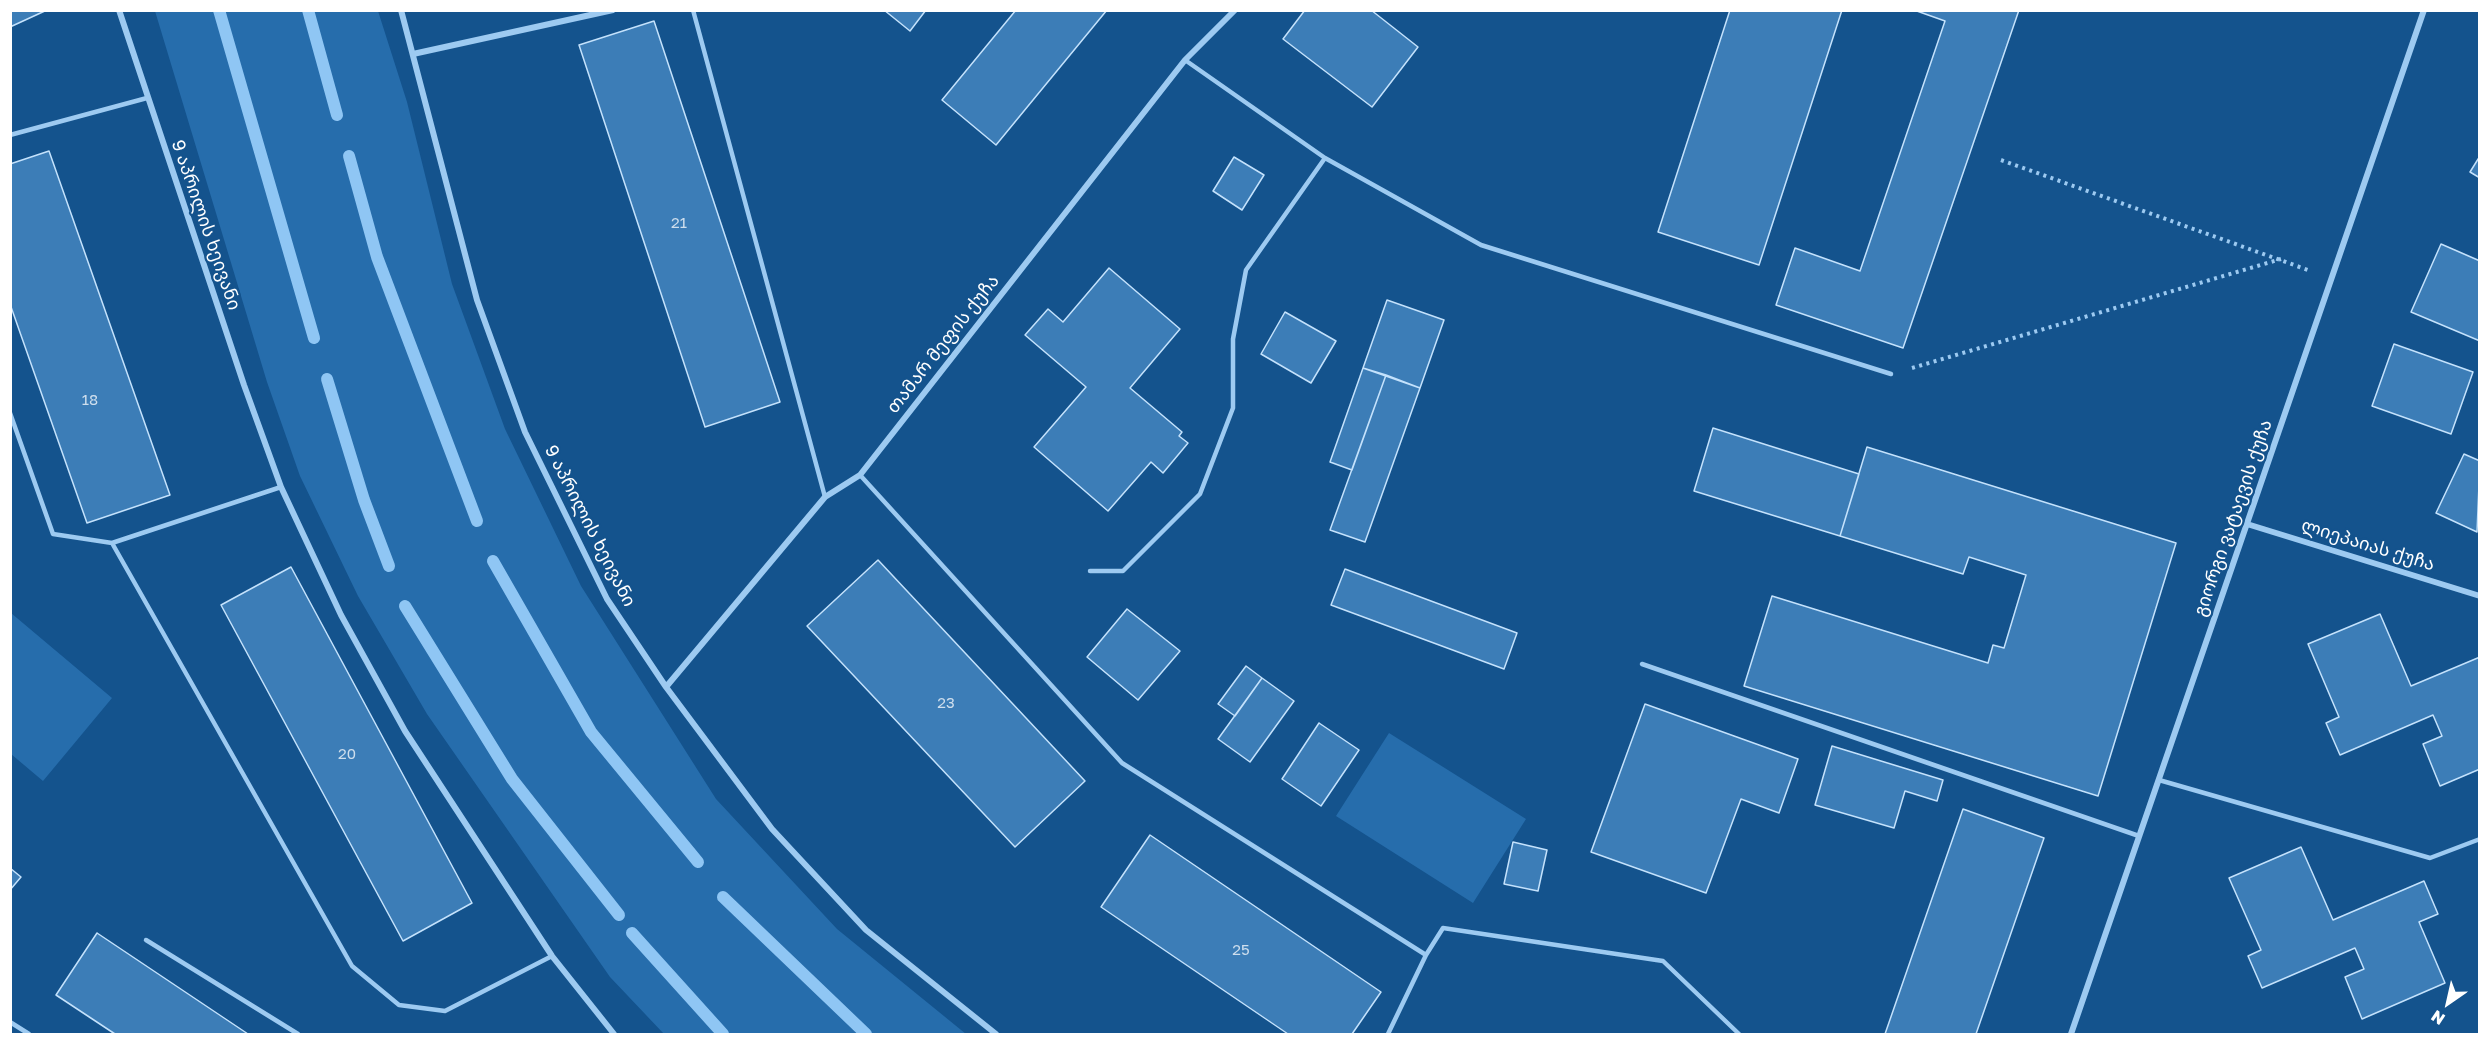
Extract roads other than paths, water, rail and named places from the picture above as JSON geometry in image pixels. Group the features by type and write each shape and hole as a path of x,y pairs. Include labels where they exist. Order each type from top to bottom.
{"street":[{"name":"9 აპრილის ხეივანი","path":"119,10 281,487 340,615 405,731 552,956 614,1035"},
{"name":"9 აპრილის ხეივანი","path":"401,10 477,300 525,432 607,599 666,687 772,829 866,930 996,1035"},
{"path":"413,54 613,10"},
{"name":"თამარ მეფის ქუჩა","path":"666,687 825,497 860,475 1185,60 1235,10"},
{"name":"გიორგი ვატაევის ქუჩა","path":"2071,1035 2424,10"},
{"name":"ლიეპაიას ქუჩა","path":"2247,524 2480,596"}],"lane":[{"path":"693,10 825,497"},
{"path":"1185,60 1324,158 1481,245 1891,374"},
{"path":"10,135 147,98"},
{"path":"1090,571 1123,571 1200,494 1233,408 1233,339 1246,270 1324,158"},
{"path":"10,414 53,534 112,543 281,487"},
{"path":"860,475 1122,763 1426,955"},
{"path":"112,543 352,966 399,1005 445,1011 552,956"},
{"path":"1642,664 2139,836"},
{"path":"2159,780 2430,858 2480,839"},
{"path":"1388,1035 1426,955 1443,928 1663,961 1739,1035"},
{"path":"146,940 298,1035"},
{"path":"10,1022 29,1035"}],"waterway":[{"path":"219,10 314,338"},
{"path":"308,10 337,115"},
{"path":"349,156 377,257 477,521"},
{"path":"327,379 364,500 389,566"},
{"path":"493,561 591,732 698,862"},
{"path":"405,606 512,779 619,915"},
{"path":"723,897 866,1034"},
{"path":"632,933 723,1034"}]}
